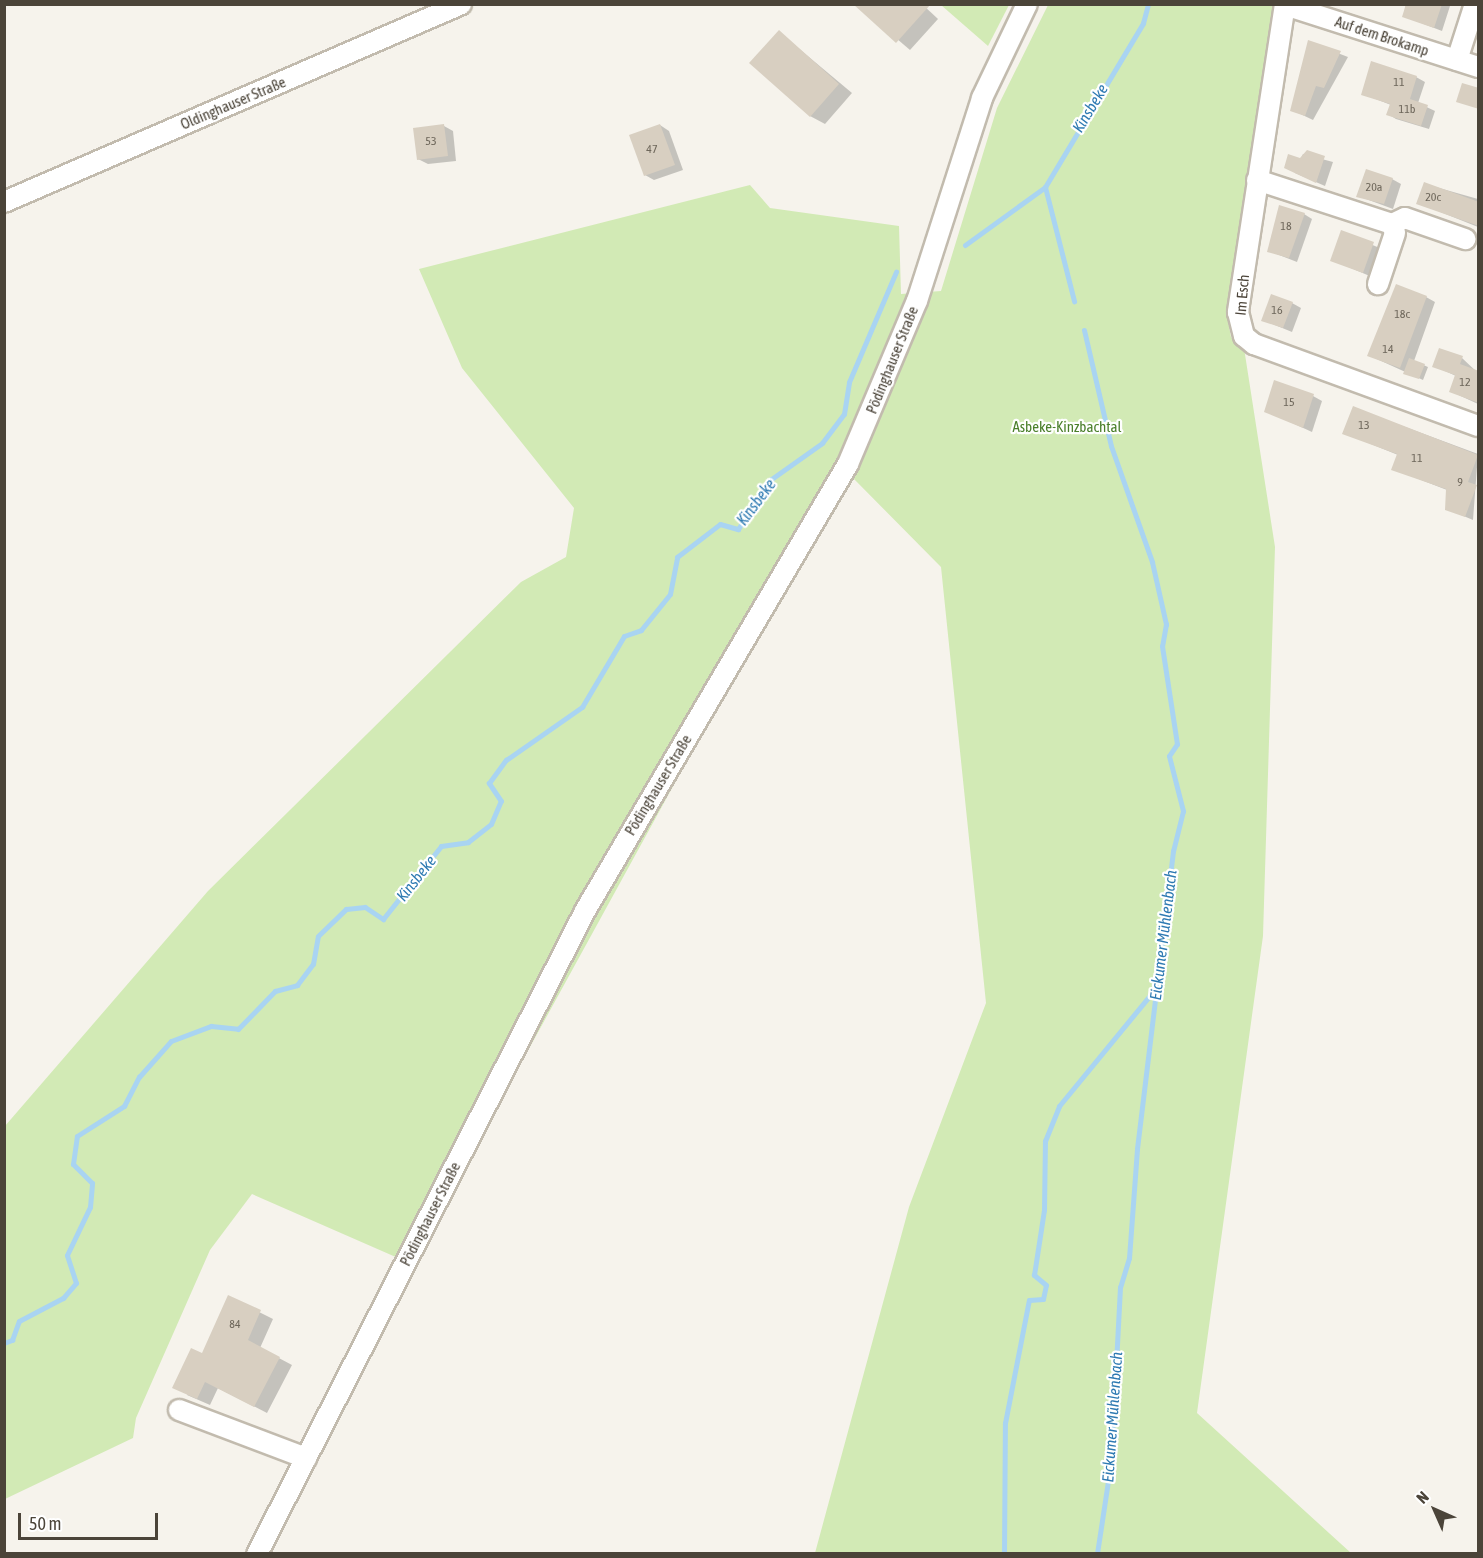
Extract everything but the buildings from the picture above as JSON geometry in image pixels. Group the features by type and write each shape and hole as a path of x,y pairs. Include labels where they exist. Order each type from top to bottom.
{"street":[{"name":"Oldinghauser Straße","path":"4,202 461,4"},
{"name":"Pödinghauser Straße","path":"256,1554 585,911 848,464 917,301 982,98 1027,4"},
{"path":"1457,60 1475,4"},
{"name":"Auf dem Brokamp","path":"1285,5 1479,67"},
{"name":"Im Esch","path":"1285,5 1238,312 1245,336 1254,344 1479,426"},
{"path":"1257,180 1392,224 1405,218 1465,238"},
{"path":"1378,284 1395,233 1392,224"},
{"path":"179,1410 306,1458"}],"green space":[{"path":"941,5 1009,5 988,46"},
{"name":"Asbeke-Kinzbachtal","path":"1048,5 1280,5 1226,310 1231,337 1244,348 1275,547 1263,936 1197,1413 1351,1553 815,1553 909,1207 986,1003 941,567 853,478 682,770 441,1209 398,1258 252,1194 210,1250 136,1418 133,1438 5,1499 5,1126 208,891 521,582 566,557 574,508 462,368 419,269 750,185 770,208 899,226 901,294 941,291 997,108"}],"waterway":[{"name":"Kinsbeke","path":"965,245 1045,187 1143,23 1148,4"},
{"name":"Eickumer Mühlenbach","path":"1045,187 1074,301"},
{"name":"Kinsbeke","path":"4,1343 12,1340 19,1321 63,1298 76,1283 67,1255 90,1207 92,1183 73,1164 77,1136 124,1106 139,1077 171,1041 211,1026 238,1029 275,991 297,985 313,964 318,936 346,909 365,907 383,919 441,846 468,842 491,824 501,801 489,783 506,760 582,707 624,636 641,630 670,594 677,557 720,524 738,529 770,480 822,443 844,414 849,382 896,272"},
{"name":"Eickumer Mühlenbach","path":"1084,330 1111,446 1152,562 1166,624 1162,646 1177,744 1169,756 1183,811 1173,851 1137,1149 1129,1258 1120,1287 1111,1461 1097,1554"},
{"path":"1004,1554 1005,1423 1029,1300 1043,1299 1046,1285 1034,1275 1044,1210 1045,1141 1059,1106 1155,989"}]}
